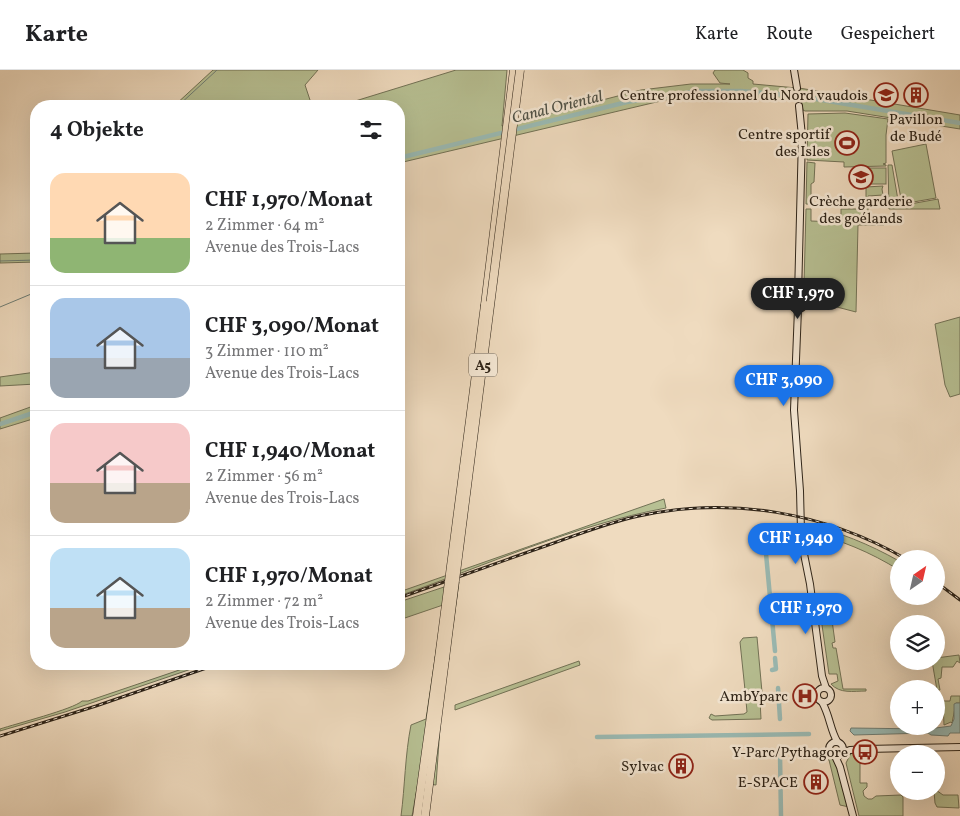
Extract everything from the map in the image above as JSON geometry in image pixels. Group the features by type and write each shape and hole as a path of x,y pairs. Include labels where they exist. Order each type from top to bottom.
{"highway":[{"name":"A5","path":"426,816 428,794 425,783 426,752 447,605 514,70"},
{"name":"A5","path":"417,816 425,783 520,70"},
{"path":"421,816 425,783"}],"street":[{"path":"794,70 797,88"},
{"path":"799,106 802,136 798,296 794,297 791,302 793,307 798,309 794,410 800,491 801,537 809,578 822,676 823,689 817,697 826,702"},
{"path":"823,689 832,693 826,702 828,714 836,743 844,749 839,754 840,767 853,816"},
{"path":"836,743 866,749"},
{"path":"836,743 829,752 839,754 850,750 866,749 960,747"}],"green space":[{"path":"213,70 318,70 305,85 310,100 180,100"},
{"path":"456,70 507,70 502,126 641,90 691,84 730,84 720,83 713,73 715,70 743,70 748,73 748,78 753,81 753,84 797,88 798,100 721,97 665,100 405,162 405,100 358,100"},
{"path":"799,88 960,115 960,129 847,111 805,111 803,110"},
{"name":"Centre sportif des Isles","path":"845,113 888,119 886,163 883,164 886,166 844,167 844,162 807,160 808,114"},
{"path":"926,144 936,198 902,204 892,151"},
{"path":"807,162 815,163 814,182 811,184 811,203 809,204 806,204"},
{"path":"888,165 892,165 899,206 938,199 940,209 889,209"},
{"path":"867,168 886,168 886,184 867,184"},
{"path":"883,186 883,195 868,196 868,221 884,221 884,225 858,225 856,312 814,301 806,292 804,285 806,209 811,209 811,221 838,222 841,219 841,209 866,209 866,187"},
{"path":"30,253 30,262 0,263 0,254"},
{"path":"960,317 960,394 950,397 945,385 935,324"},
{"path":"30,373 30,384 0,386 0,377"},
{"path":"30,407 30,420 0,429 0,418"},
{"path":"664,499 666,508 632,515 564,535 405,594 405,590"},
{"path":"806,524 854,539 890,556 890,565 855,547 808,532"},
{"path":"459,582 441,712 436,785 418,783 412,816 401,816 407,748 411,725 426,719 443,605 405,618 405,600"},
{"path":"828,602 830,606 835,642 832,643 833,648 836,648 843,689 866,689 866,691 843,691 831,684 838,681 837,674 829,674 819,604"},
{"path":"757,637 762,692 753,695 745,690 740,642 743,638"},
{"path":"959,655 960,663 957,661 953,667 945,667 945,657"},
{"path":"579,661 580,665 455,710 455,705"},
{"path":"179,670 188,670 65,712 0,731 0,729 56,712 82,701 88,701"},
{"path":"934,670 942,670 941,678 935,680"},
{"path":"951,696 960,696 960,703 956,703 952,723 945,725 945,701 950,701"},
{"path":"757,697 763,698 760,700 761,719 712,720 709,718 711,714 715,716 744,714 747,712 746,701 742,701 751,698 755,700"},
{"path":"803,752 822,752 833,759 837,764 849,807 840,805 829,760 825,758 803,759"},
{"path":"862,752 860,783 867,783 867,787 863,791 864,796 872,799 876,796 890,795 890,800 903,800 903,816 859,816 846,763 851,753"},
{"path":"945,795 958,795 959,808 937,807 935,800 945,800"}],"water":[{"path":"960,703 960,733 950,733 948,736 931,735 945,735 945,727 951,726 954,719 954,704"},
{"path":"851,728 890,729 890,734 854,735 850,731"}],"waterway":[{"path":"184,100 217,70"},
{"name":"Canal Oriental","path":"405,157 627,102 698,91 741,91 798,96 960,123"},
{"path":"0,261 30,260"},
{"path":"0,307 30,294"},
{"name":"Canal Oriental","path":"0,424 30,414"},
{"path":"764,532 775,651"},
{"path":"772,670 776,669 775,658"},
{"path":"778,688 780,719"},
{"path":"597,737 809,734"},
{"path":"780,754 781,816"}],"railway":[{"path":"405,596 598,527 625,519 673,510 742,508 776,512 810,519 843,530 890,551"},
{"path":"945,589 960,600"},
{"path":"0,736 96,706 201,670"}],"place":[{"name":"Centre professionnel du Nord vaudois","path":"886,95"},
{"name":"Pavillon de Budé","path":"916,95"},
{"name":"Centre sportif des Isles","path":"847,143"},
{"name":"Crèche garderie des goélands","path":"861,177"},
{"name":"AmbYparc","path":"805,696"},
{"name":"Y-Parc/Pythagore","path":"865,752"},
{"name":"Sylvac","path":"681,766"},
{"name":"E-SPACE","path":"816,782"}]}
